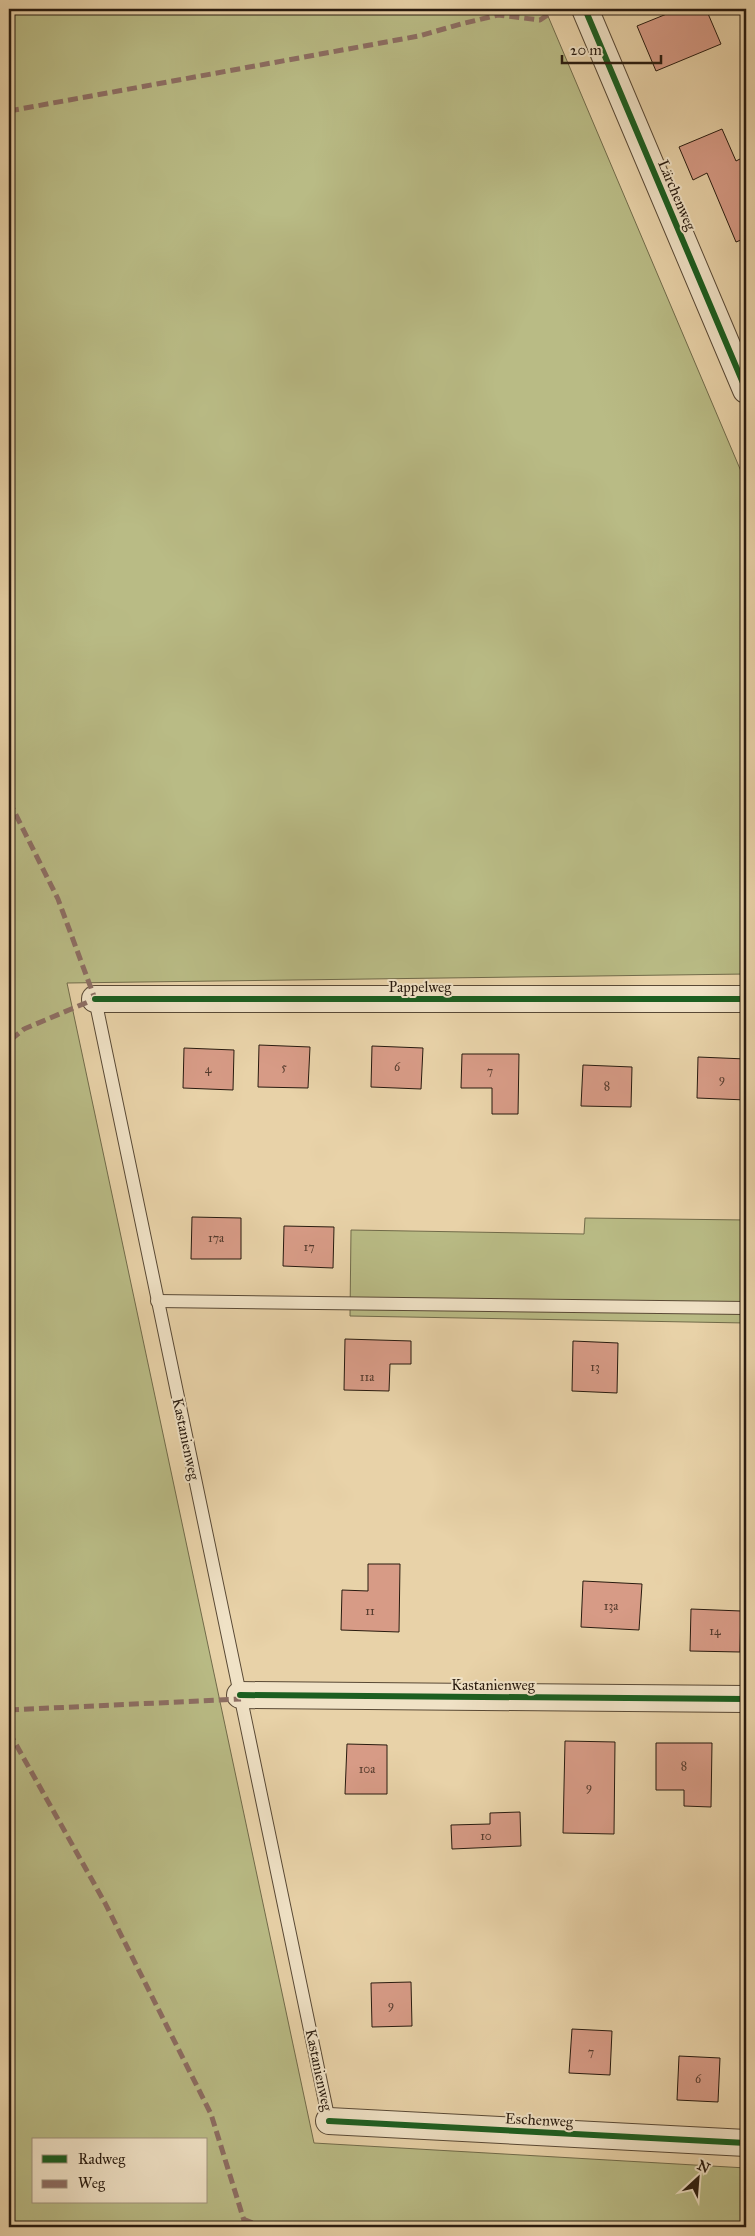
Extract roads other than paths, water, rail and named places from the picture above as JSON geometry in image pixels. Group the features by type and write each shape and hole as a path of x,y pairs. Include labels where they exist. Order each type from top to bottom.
{"street":[{"name":"Lärchenweg","path":"585,9 746,390"},
{"name":"Pappelweg","path":"95,999 746,999"},
{"name":"Kastanienweg","path":"240,1695 746,1699"},
{"name":"Eschenweg","path":"330,2121 746,2143"}],"lane":[{"name":"Pappelweg","path":"95,999 157,1301"},
{"path":"157,1301 746,1308"},
{"name":"Kastanienweg","path":"157,1301 330,2121"}]}
